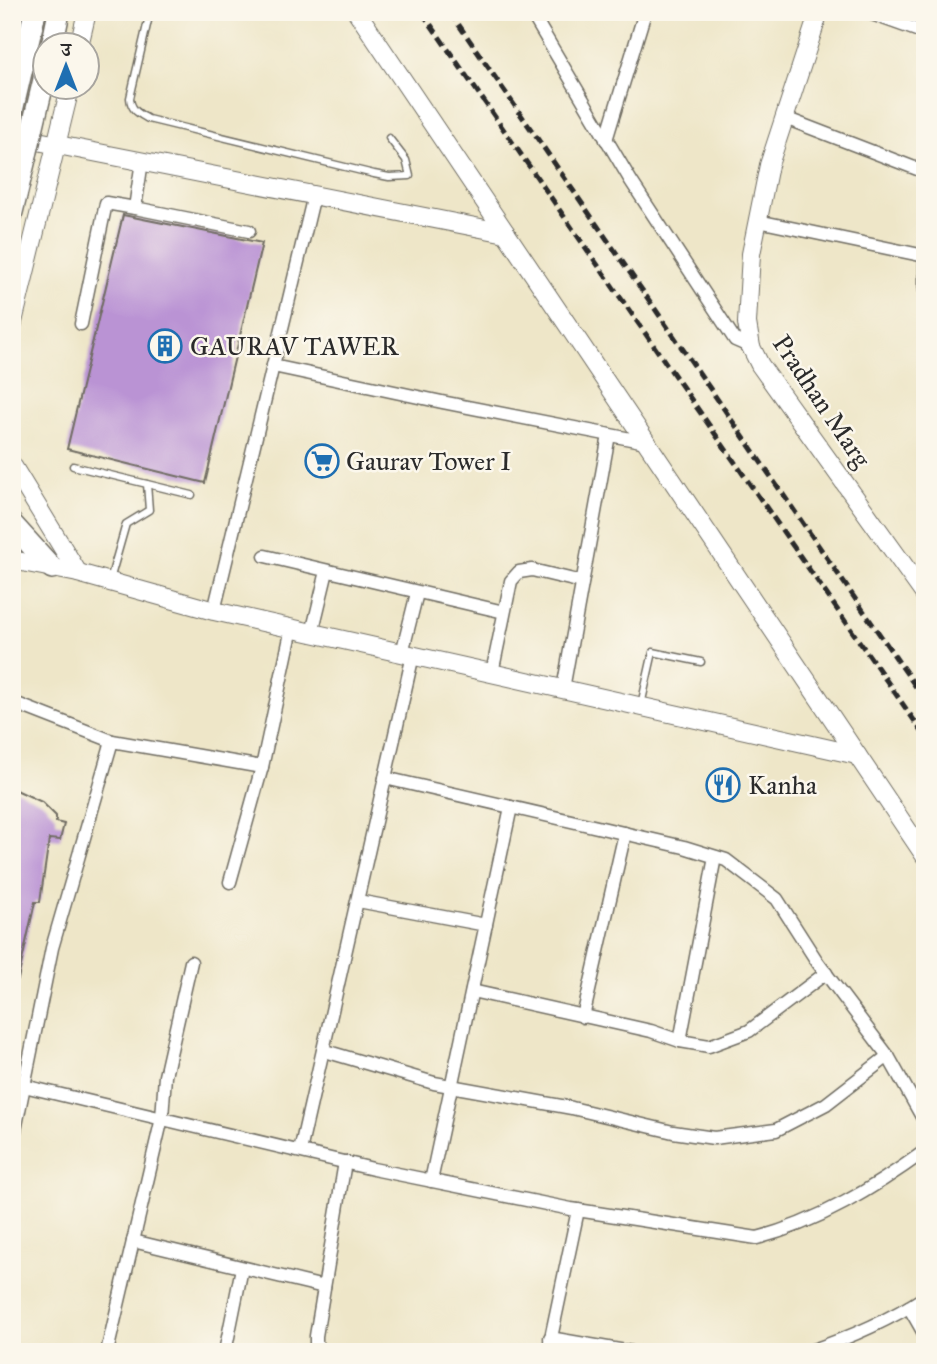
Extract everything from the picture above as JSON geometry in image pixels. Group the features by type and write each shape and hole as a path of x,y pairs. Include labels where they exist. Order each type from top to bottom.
{"main road":[{"path":"12,111 35,12"},
{"path":"54,32 59,12"},
{"path":"12,212 39,102"},
{"path":"12,524 52,568"}],"street":[{"path":"82,32 87,12"},
{"path":"358,12 925,856"},
{"path":"531,12 631,181 735,340 751,347"},
{"path":"606,140 645,12"},
{"name":"Pradhan Marg","path":"819,12 769,165 751,254 747,304 751,347 760,365 925,595"},
{"path":"866,12 925,33"},
{"path":"12,326 67,102"},
{"path":"785,118 925,172"},
{"path":"12,136 506,233"},
{"path":"135,208 142,161"},
{"path":"214,611 314,195"},
{"path":"81,324 106,203 249,231"},
{"path":"758,221 925,256"},
{"path":"925,263 925,291"},
{"path":"273,366 646,442"},
{"path":"563,689 609,435"},
{"path":"12,465 78,573"},
{"path":"265,556 504,612"},
{"path":"12,560 78,573 214,611 857,755"},
{"path":"492,673 511,581 519,572 532,570 582,582"},
{"path":"312,632 327,571"},
{"path":"300,1151 325,1051 385,778 417,593"},
{"path":"230,882 262,766 292,628"},
{"path":"12,702 112,741 262,766"},
{"path":"12,1145 52,948 112,741"},
{"path":"385,778 625,833 726,860 777,900 826,973 888,1056 925,1122"},
{"path":"432,1181 511,807"},
{"path":"583,1017 625,833"},
{"path":"680,1041 715,857"},
{"path":"358,901 486,925"},
{"path":"107,1352 162,1118 165,1076 191,962"},
{"path":"472,991 709,1046 749,1031 826,973"},
{"path":"325,1051 452,1087 572,1108 673,1132 715,1138 776,1130 826,1104 888,1056"},
{"path":"24,1086 432,1181 578,1210 757,1238 780,1232 841,1205 925,1152"},
{"path":"316,1352 316,1336 345,1162"},
{"path":"578,1210 549,1345 631,1352"},
{"path":"133,1241 324,1287"},
{"path":"225,1352 242,1268"},
{"path":"807,1352 842,1340 894,1316 925,1297"},
{"path":"909,1307 925,1335"}],"lane":[{"path":"150,12 130,98 136,112 148,118 374,174 389,177 410,176 406,160 389,138"},
{"path":"73,466 192,495"},
{"path":"110,582 126,524 149,510 147,484"},
{"path":"640,706 653,652 701,662"}],"building":[{"name":"GAURAV TAWER","path":"123,215 262,243 205,483 67,449"},
{"path":"12,788 42,802 56,816 56,822 64,824 60,840 49,839 40,902 35,902 18,979 12,978"}],"railway":[{"path":"422,12 925,736"},
{"path":"450,12 925,700"}],"place":[{"name":"GAURAV TAWER","path":"165,346"},
{"name":"Gaurav Tower I","path":"322,461"},
{"name":"Kanha","path":"723,785"}]}
